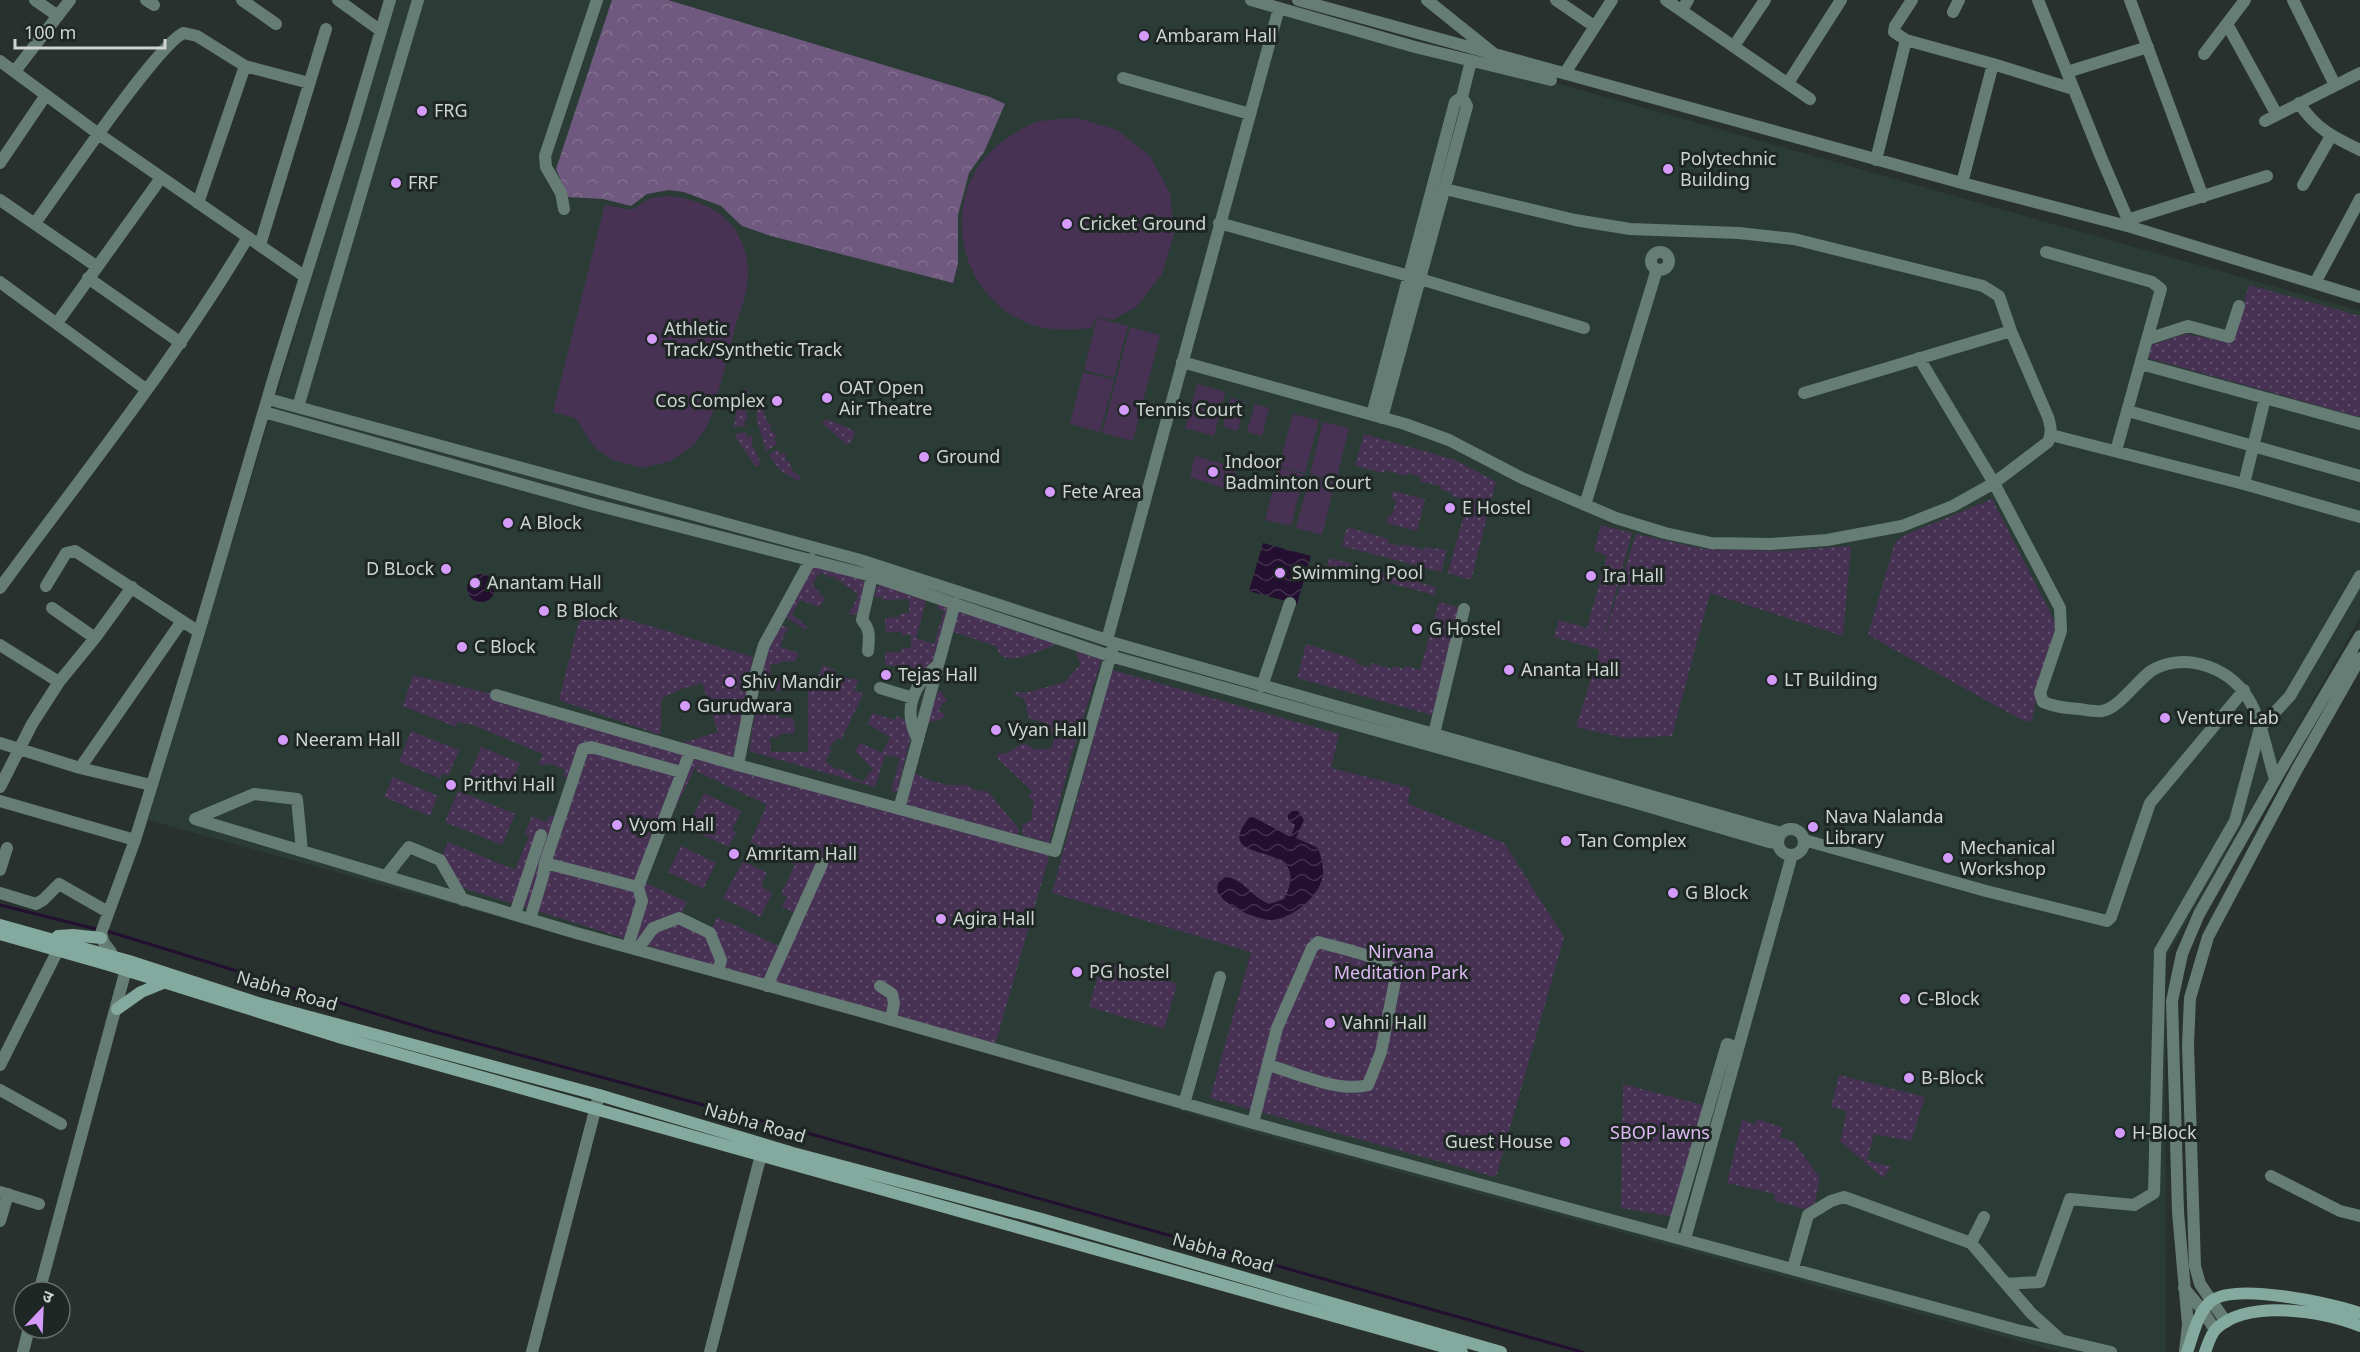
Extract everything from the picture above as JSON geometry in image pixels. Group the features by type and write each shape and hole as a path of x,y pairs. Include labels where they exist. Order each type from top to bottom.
{"main road":[{"name":"Nabha Road","path":"0,925 51,938 110,961"},
{"path":"51,938 102,933"},
{"name":"Nabha Road","path":"0,934 110,961 258,1003 319,1025"},
{"name":"Nabha Road","path":"127,966 163,983 597,1102 1462,1352"},
{"path":"117,1009 141,992 163,983"},
{"name":"Nabha Road","path":"762,1149 1038,1218 1501,1352"},
{"path":"2186,1352 2203,1311 2212,1300 2227,1294 2278,1296 2339,1306 2360,1313"},
{"path":"2205,1352 2215,1330 2238,1316 2259,1312 2290,1310 2360,1326"}],"street":[{"path":"35,0 58,16"},
{"path":"15,71 70,0"},
{"path":"242,0 276,24"},
{"path":"338,0 381,31"},
{"path":"110,961 109,947 102,933 108,912 135,840 304,276 390,0"},
{"path":"298,407 418,0"},
{"path":"564,209 561,193 546,167 545,156 597,0"},
{"path":"1251,0 1415,47 1551,80"},
{"path":"1427,0 1496,56"},
{"path":"1556,0 1594,26"},
{"path":"1565,73 1612,0"},
{"path":"1666,0 1685,5 1734,46 1810,99"},
{"path":"1734,46 1766,0"},
{"path":"1788,82 1841,0"},
{"path":"1912,0 1894,29 1896,35 1906,40 2073,89"},
{"path":"1953,12 1959,0"},
{"path":"2038,0 2129,224"},
{"path":"2130,0 2203,197"},
{"path":"2204,54 2245,0"},
{"path":"2293,0 2335,85"},
{"path":"1304,1 1876,160 2129,224 2360,297"},
{"path":"496,695 690,752 1055,851 1111,647 1182,362 1279,8"},
{"path":"2227,24 2277,115"},
{"path":"260,245 326,29"},
{"path":"35,223 142,76 180,34 191,33 245,66 309,83"},
{"path":"1876,160 1906,40"},
{"path":"2067,72 2148,46"},
{"path":"0,61 99,135 304,276"},
{"path":"1377,417 1415,278 1455,102 1462,97 1471,61"},
{"path":"1962,183 1993,64"},
{"path":"198,203 245,66"},
{"path":"2265,121 2360,73"},
{"path":"1123,78 1250,114"},
{"path":"0,163 46,95"},
{"path":"1415,278 1445,189 1467,106 1462,97"},
{"path":"2299,104 2312,122 2331,136 2360,150"},
{"path":"2303,184 2331,136"},
{"path":"2129,224 2267,176"},
{"path":"57,323 161,178"},
{"path":"1182,362 1377,417 1449,440 1522,478 1616,518 1665,533 1711,543 1771,544 1827,540 1902,526 1953,506 1994,483 2048,442 2051,435 2051,425 2011,331 1999,296 1983,286 1794,239 1739,233 1630,229 1575,220 1445,189"},
{"path":"2315,283 2360,199"},
{"path":"0,200 96,266"},
{"path":"1219,223 1584,328"},
{"path":"1585,505 1657,269 1652,264 1652,258 1656,253 1663,253 1669,232"},
{"path":"0,588 181,343 213,296 248,237"},
{"path":"2046,252 2160,286 2148,339 2116,451"},
{"path":"88,278 181,343"},
{"path":"0,282 147,390"},
{"path":"2148,339 2188,326 2229,337 2239,306"},
{"path":"1804,393 2011,331"},
{"path":"1920,358 1994,483 2060,608 2061,631 2040,693 2043,702 2053,707 2102,711 2118,701 2151,671 2172,663 2196,663 2223,671 2244,690 2260,728 2275,779"},
{"path":"2141,364 2360,424"},
{"path":"2244,484 2265,398"},
{"path":"268,399 926,579 1111,647 1263,686 1433,741"},
{"path":"2128,411 2360,476"},
{"path":"264,412 592,504 872,576 955,603 1433,741 1769,842 1779,838 1789,828 1794,829 1799,831 1804,840 1986,891 2107,921 2111,917 2150,803 2244,690"},
{"path":"2051,435 2244,484 2360,518"},
{"path":"496,476 500,462"},
{"path":"790,554 795,542"},
{"path":"46,586 66,553 75,551 199,632"},
{"path":"738,765 764,645 811,559"},
{"path":"868,651 870,634 862,620 872,576"},
{"path":"2006,1284 2040,1282 2070,1198 2134,1205 2154,1193 2160,951 2235,821 2260,728 2290,696 2360,576"},
{"path":"0,788 32,724 59,682 95,639 132,587"},
{"path":"899,809 955,603"},
{"path":"1263,686 1290,603"},
{"path":"51,608 95,639"},
{"path":"1433,741 1464,609"},
{"path":"80,768 182,621"},
{"path":"2186,1352 2188,1325 2177,1201 2172,1000 2182,954 2199,914 2275,779 2360,636"},
{"path":"0,645 59,682"},
{"path":"2226,1322 2200,1284 2195,1266 2188,1056 2190,998 2208,937 2296,771 2360,658"},
{"path":"918,740 913,731 913,698 919,682 938,665"},
{"path":"880,688 913,698"},
{"path":"0,743 80,768 151,785"},
{"path":"530,919 545,863 583,749 591,747 681,772"},
{"path":"633,948 642,901 638,887 690,752"},
{"path":"302,851 297,799 254,794 195,819 463,900 1184,1104 2017,1330 2111,1352"},
{"path":"0,801 135,840"},
{"path":"515,914 541,835"},
{"path":"1779,838 1783,852 1792,855"},
{"path":"1671,1236 1792,855 1801,850 1804,840"},
{"path":"386,876 409,847 440,860 463,900"},
{"path":"0,870 7,848"},
{"path":"545,863 638,887"},
{"path":"767,986 822,864"},
{"path":"0,893 36,904 59,884 108,912"},
{"path":"633,948 653,928 679,918 710,933 722,960 718,972"},
{"path":"1253,1123 1277,1028 1312,948 1318,942 1385,962 1393,970 1395,981 1381,1052 1368,1085 1358,1088 1343,1087 1268,1065"},
{"path":"0,1065 58,950"},
{"path":"42,1280 127,966"},
{"path":"1184,1104 1220,977"},
{"path":"880,986 892,994 894,1003 891,1020"},
{"path":"1685,1239 1733,1046"},
{"path":"0,1089 61,1124"},
{"path":"532,1352 597,1102"},
{"path":"710,1352 762,1149"},
{"path":"2271,1176 2340,1211 2360,1216"},
{"path":"0,1221 4,1193 39,1204"},
{"path":"1793,1268 1808,1215 1831,1201 1844,1197 1971,1243 2031,1313 2062,1341"},
{"path":"1971,1243 1984,1217"},
{"path":"2183,1288 2203,1311 2215,1330"},
{"path":"2017,1330 2027,1328 2031,1321 2031,1313"}],"shaded area":[{"path":"396,0 1264,0 2360,311 2360,617 2165,960 2166,1352 2060,1352 1248,1131 1029,1064 148,820"}],"green space":[{"path":"612,0 668,0 990,97 1005,104 984,152 969,173 958,215 958,263 953,283 771,236 742,226 721,206 684,192 669,190 647,194 631,206 603,199 568,197 556,169"},
{"name":"Cricket Ground","path":"1077,118 1117,130 1150,156 1170,193 1174,234 1162,274 1136,307 1112,320 1096,317 1092,328 1044,328 1017,318 993,300 976,278 966,252 962,225 965,198 975,173 992,151 1016,133 1036,122"},
{"name":"Athletic Track/Synthetic Track","path":"669,196 701,203 725,218 735,229 742,242 748,281 714,409 706,428 694,445 671,461 642,468 613,460 594,447 575,418 553,412 605,205 632,210 651,198"},
{"path":"2249,285 2360,316 2360,417 2148,358 2152,345 2186,334 2233,343"},
{"name":"Tennis Court","path":"1097,318 1128,326 1114,378 1084,370"},
{"path":"1130,327 1160,335 1133,441 1102,433"},
{"name":"Tennis Court","path":"1083,372 1114,380 1100,432 1070,424"},
{"path":"1197,384 1225,392 1214,436 1185,428"},
{"path":"744,389 749,391 745,408 748,419 744,420 746,426 734,427 738,403"},
{"path":"1231,398 1245,402 1238,431 1223,427"},
{"path":"1255,404 1269,408 1262,436 1247,432"},
{"path":"762,407 767,421 772,426 769,428 777,436 774,439 777,444 766,451 757,420 757,408"},
{"name":"Tennis Court","path":"1293,414 1319,420 1305,473 1279,466"},
{"path":"826,419 855,431 852,441 847,445 822,423"},
{"path":"1323,422 1349,428 1336,481 1310,474"},
{"path":"746,432 746,437 752,436 752,448 761,464 756,467 736,438 736,434"},
{"path":"1364,434 1455,460 1496,482 1471,580 1448,573 1468,500 1451,496 1452,493 1441,490 1441,486 1420,481 1421,477 1408,473 1407,476 1385,470 1383,473 1355,466"},
{"path":"778,449 780,455 785,452 786,462 789,461 793,471 801,478 798,481 780,470 769,455"},
{"name":"Indoor Badminton Court","path":"1195,456 1237,468 1229,490 1190,477"},
{"path":"1279,467 1304,474 1291,526 1265,520"},
{"path":"1310,476 1335,482 1322,535 1296,528"},
{"path":"1393,491 1425,499 1417,531 1386,523 1388,515 1392,516 1396,500 1391,498"},
{"path":"1992,499 2056,624 2031,722 2020,719 1868,635 1895,542 1905,535"},
{"path":"1601,525 1632,533 1600,650 1554,637 1559,620 1587,628 1607,556 1594,551"},
{"path":"1347,527 1389,539 1388,543 1402,546 1403,544 1425,550 1426,547 1447,550 1441,572 1342,546"},
{"path":"1636,534 1704,549 1785,551 1851,546 1843,636 1710,593 1672,736 1624,738 1576,727"},
{"path":"1330,558 1436,587 1434,595 1327,566"},
{"path":"813,566 862,579 865,585 858,615 848,614 857,599 857,593 832,576 830,578 821,572 812,584 825,599 819,607 800,600 792,614 807,627 806,630 784,616"},
{"path":"882,585 926,600 916,638 934,644 944,611 939,609 937,603 947,605 948,609 935,658 913,687 911,672 901,670 902,667 885,665 885,652 901,652 902,649 911,648 911,635 902,635 902,632 886,632 885,618 900,617 900,614 909,613 909,599 882,600 881,597 875,597 876,586"},
{"path":"1439,602 1461,608 1432,715 1297,678 1306,644 1357,660 1356,664 1370,667 1371,663 1392,669 1393,666 1404,669 1405,666 1420,670"},
{"path":"583,606 753,657 733,758 679,744 718,732 702,683 662,698 660,735 559,700"},
{"path":"958,609 1059,643 1024,656 1006,657 1000,654 996,646 951,631"},
{"path":"779,624 789,629 780,647 799,653 795,662 781,661 778,665 771,663 770,675 780,682 792,684 791,691 758,691 757,673"},
{"path":"1076,649 1102,658 1071,757 1049,843 1022,835 1023,825 1031,820 1034,801 1028,796 1032,791 998,759 997,753 1005,754 1024,743 1034,749 1051,749 1054,740 1048,724 1029,718 1024,698 1014,695 1016,692 1025,693 1065,682 1080,665"},
{"path":"822,665 834,670 838,676 858,680 854,690 863,694 841,740 838,738 829,747 832,751 825,761 837,770 839,768 862,782 873,769 855,751 860,743 882,753 890,737 868,724 872,713 895,720 897,716 906,720 910,740 897,792 891,791 900,758 885,755 875,787 749,751 757,701 769,700 769,715 778,714 779,718 793,718 795,733 780,734 779,737 770,738 771,752 808,752 808,689 811,675 818,678"},
{"name":"Nirvana Meditation Park","path":"1112,670 1339,734 1331,768 1411,788 1407,803 1504,843 1564,937 1496,1177 1210,1098 1251,952 1052,893"},
{"path":"413,675 496,695 1050,853 995,1045 710,965 463,888 442,856 448,842 515,870 529,836 525,834 532,816 546,822 550,815 555,817 570,779 563,776 565,770 552,764 538,765 543,754 473,725 458,722 456,727 403,706","holes":["697,764 696,771 767,805 750,842 795,864 781,894 787,897 782,907 801,915 785,949 717,917 710,932 680,918 687,902 644,882 642,876"]},
{"path":"938,691 948,703 943,702 939,711 945,714 942,719 927,723"},
{"path":"411,731 459,750 448,776 442,773 440,778 399,762"},
{"path":"481,747 520,763 508,792 469,776"},
{"path":"913,772 939,783 966,784 975,790 987,791 1019,829 1017,837 904,806"},
{"path":"393,777 438,796 430,816 384,797"},
{"path":"458,791 515,814 502,845 445,822"},
{"path":"704,793 741,811 732,830 736,833 729,847 688,828"},
{"path":"681,846 716,863 703,889 668,872"},
{"path":"743,861 767,873 761,886 772,893 760,917 723,898"},
{"path":"1102,961 1177,984 1164,1029 1089,1007"},
{"path":"1839,1075 1925,1097 1911,1141 1874,1134 1867,1160 1891,1167 1883,1178 1840,1141 1847,1111 1831,1107"},
{"name":"SBOP lawns","path":"1623,1084 1699,1104 1705,1108 1675,1217 1621,1208"},
{"path":"1757,1119 1783,1128 1780,1137 1794,1142 1820,1178 1813,1211 1774,1201 1775,1194 1727,1183 1742,1120 1755,1124"}],"water":[{"name":"Swimming Pool","path":"1263,543 1311,556 1297,604 1249,591"},
{"path":"481,574 491,578 495,588 491,598 481,602 471,598 467,588 471,578"},
{"path":"1292,811 1298,811 1304,820 1296,838 1318,848 1323,865 1323,875 1316,891 1294,912 1277,919 1262,919 1231,906 1218,892 1218,885 1224,877 1242,884 1269,904 1284,899 1291,879 1287,866 1242,843 1240,834 1249,818 1253,817 1289,836 1295,825 1288,820 1288,815"}],"waterway":[{"path":"0,905 100,930"},
{"path":"107,931 432,1031 825,1138 1582,1352"}],"place":[{"name":"Ambaram Hall","path":"1144,36"},
{"name":"FRG","path":"422,111"},
{"name":"Polytechnic Building","path":"1668,169"},
{"name":"FRF","path":"396,183"},
{"name":"Cricket Ground","path":"1067,224"},
{"name":"Athletic Track/Synthetic Track","path":"652,339"},
{"name":"OAT Open Air Theatre","path":"827,398"},
{"name":"Cos Complex","path":"777,401"},
{"name":"Tennis Court","path":"1124,410"},
{"name":"Ground","path":"924,457"},
{"name":"Indoor Badminton Court","path":"1213,472"},
{"name":"Fete Area","path":"1050,492"},
{"name":"E Hostel","path":"1450,508"},
{"name":"A Block","path":"508,523"},
{"name":"D BLock","path":"446,569"},
{"name":"Swimming Pool","path":"1280,573"},
{"name":"Ira Hall","path":"1591,576"},
{"name":"Anantam Hall","path":"475,583"},
{"name":"B Block","path":"544,611"},
{"name":"G Hostel","path":"1417,629"},
{"name":"C Block","path":"462,647"},
{"name":"Ananta Hall","path":"1509,670"},
{"name":"Tejas Hall","path":"886,675"},
{"name":"LT Building","path":"1772,680"},
{"name":"Shiv Mandir","path":"730,682"},
{"name":"Gurudwara","path":"685,706"},
{"name":"Venture Lab","path":"2165,718"},
{"name":"Vyan Hall","path":"996,730"},
{"name":"Neeram Hall","path":"283,740"},
{"name":"Prithvi Hall","path":"451,785"},
{"name":"Vyom Hall","path":"617,825"},
{"name":"Nava Nalanda Library","path":"1813,827"},
{"name":"Tan Complex","path":"1566,841"},
{"name":"Amritam Hall","path":"734,854"},
{"name":"Mechanical Workshop","path":"1948,858"},
{"name":"G Block","path":"1673,893"},
{"name":"Agira Hall","path":"941,919"},
{"name":"PG hostel","path":"1077,972"},
{"name":"C-Block","path":"1905,999"},
{"name":"Vahni Hall","path":"1330,1023"},
{"name":"B-Block","path":"1909,1078"},
{"name":"H-Block","path":"2120,1133"},
{"name":"Guest House","path":"1565,1142"}]}
